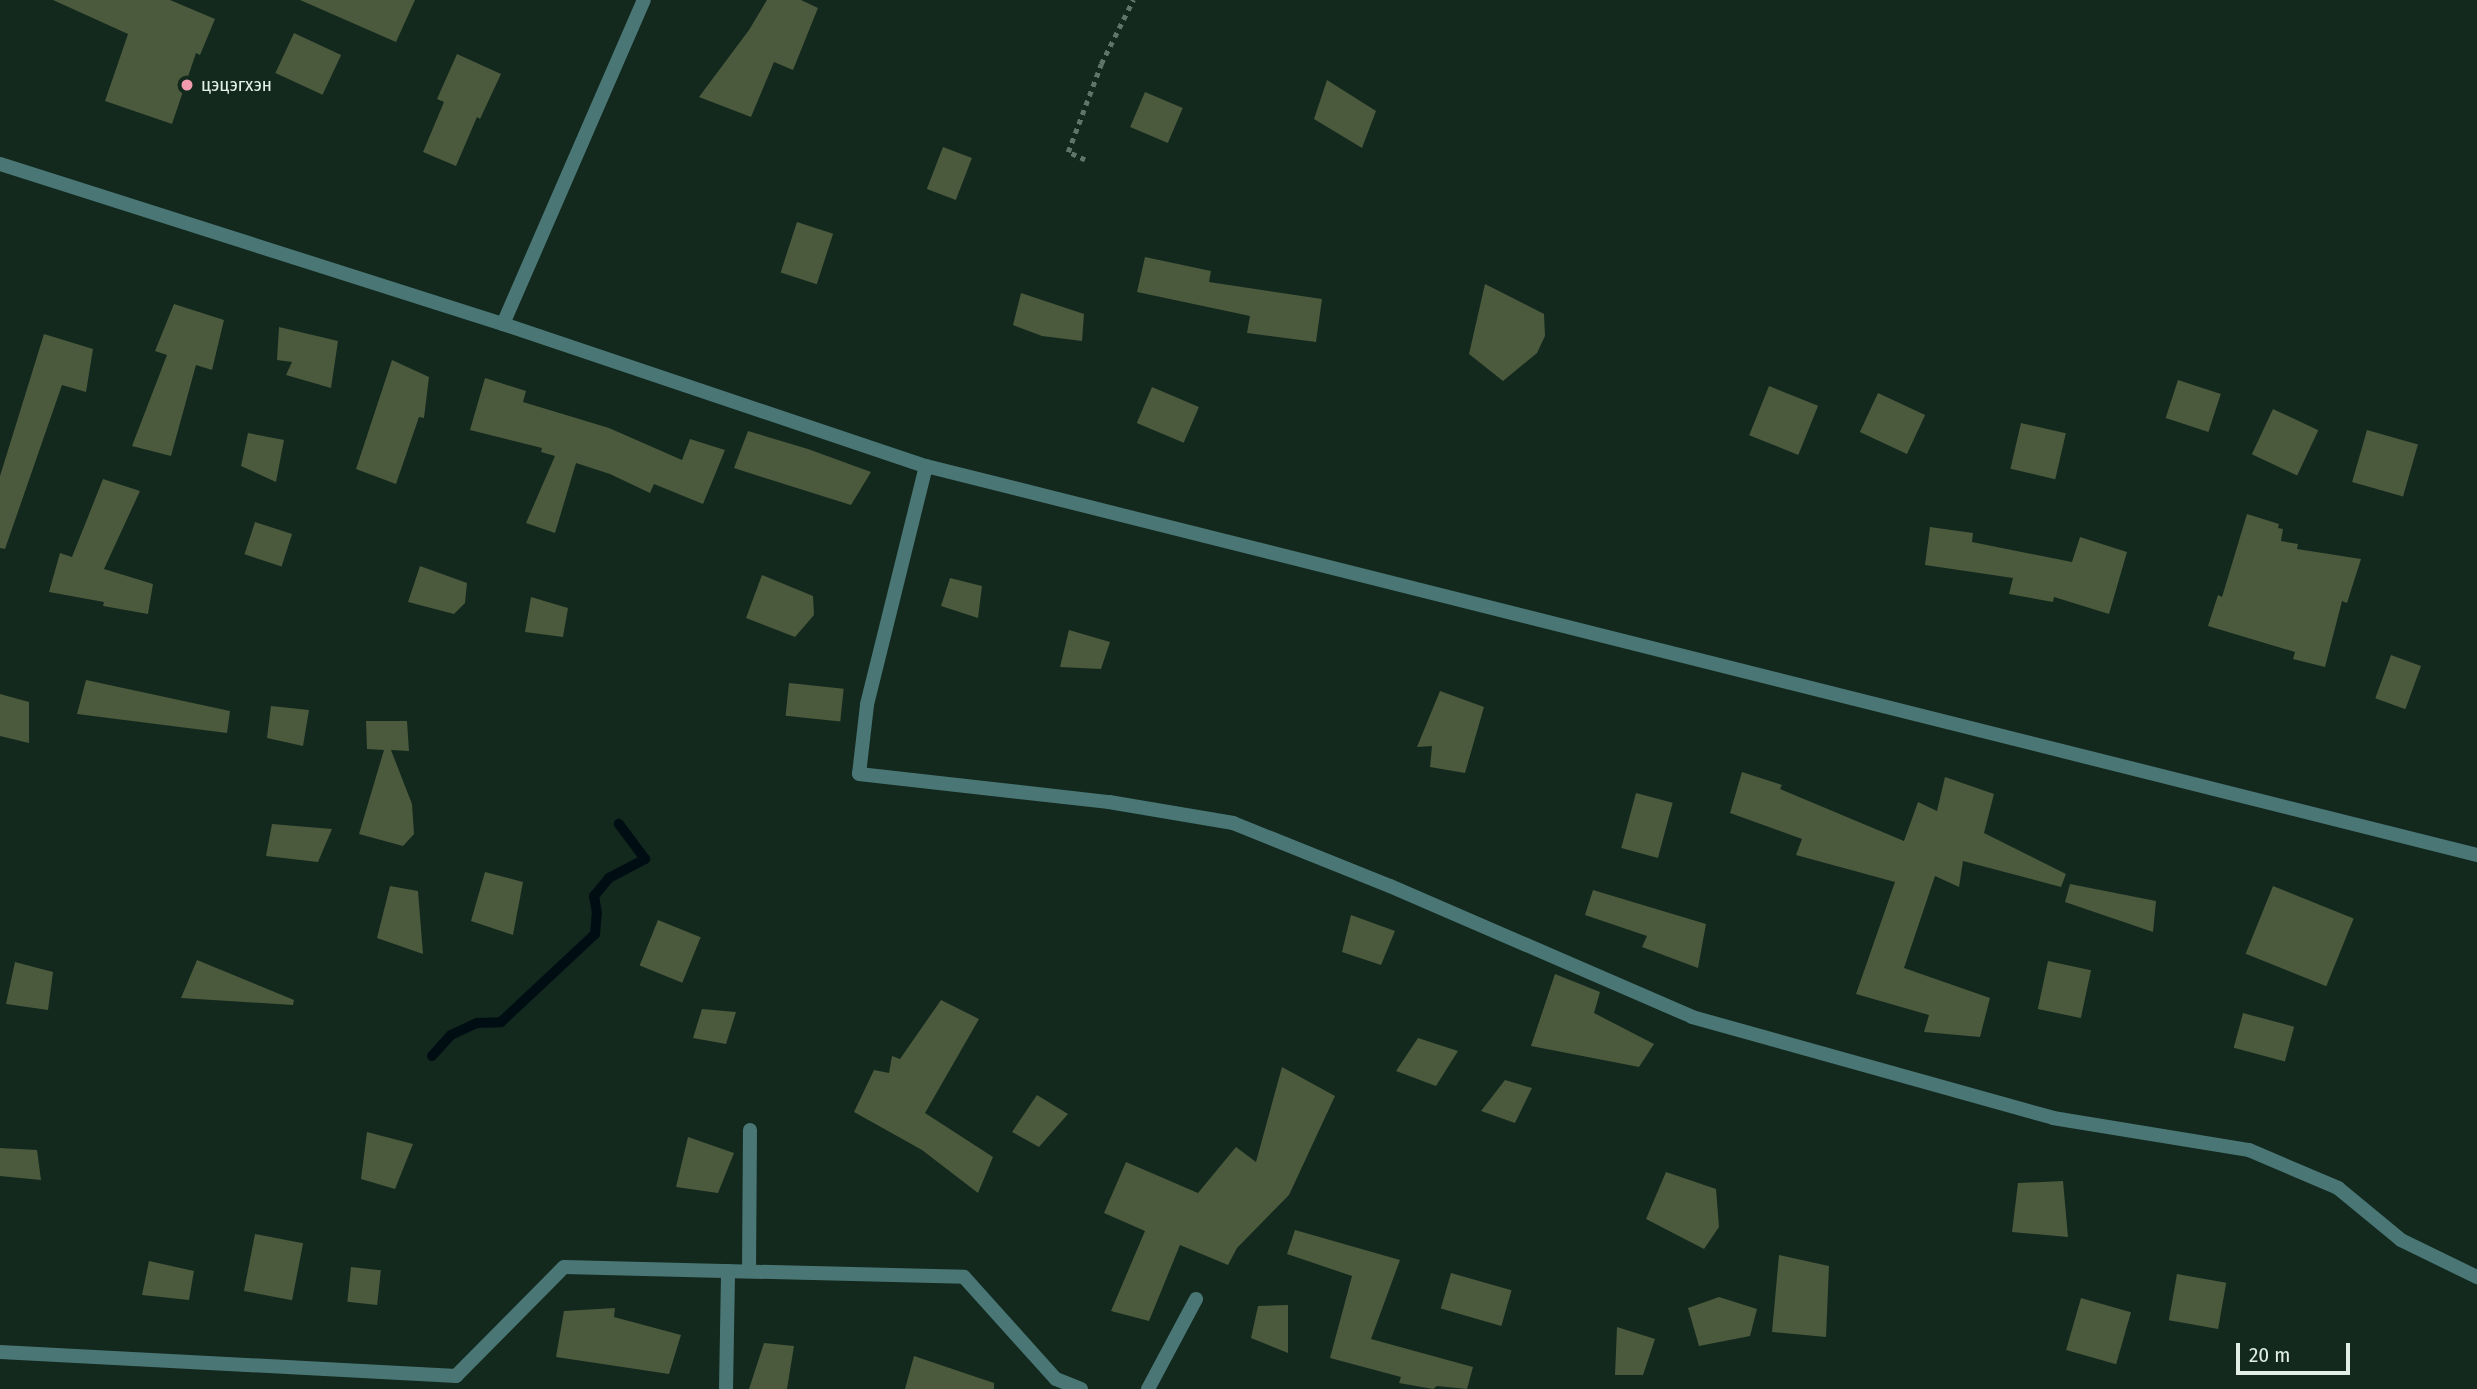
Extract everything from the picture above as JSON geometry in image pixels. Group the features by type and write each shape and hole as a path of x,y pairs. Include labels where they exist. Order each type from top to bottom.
{"street":[{"path":"503,324 644,0"},
{"path":"0,164 503,324 926,466 2477,855"},
{"path":"926,466 867,705 859,774 1109,802 1233,823 1390,886 1692,1017 2053,1118 2249,1150 2338,1188 2401,1240 2477,1277"},
{"path":"749,1271 750,1130"},
{"path":"0,1352 456,1376 564,1267 964,1277 1056,1379 1081,1389"},
{"path":"726,1389 728,1271"},
{"path":"1148,1389 1196,1299"}],"path":[{"path":"1085,160 1068,152 1101,64 1133,0"}],"building":[{"path":"53,0 170,0 215,19 200,55 196,53 172,124 105,101 128,34"},
{"path":"300,0 415,0 396,42"},
{"path":"767,0 801,0 818,8 793,70 774,62 751,117 699,97 749,30"},
{"path":"294,33 341,55 323,95 275,73"},
{"path":"457,54 501,74 480,119 477,117 456,166 423,152 444,102 437,99"},
{"path":"1327,80 1376,111 1362,148 1314,119"},
{"path":"1145,92 1183,108 1168,143 1130,127"},
{"path":"943,147 972,158 956,200 927,189"},
{"path":"797,222 833,234 817,284 781,272"},
{"path":"1145,257 1211,271 1209,282 1322,299 1316,342 1247,333 1250,316 1137,292"},
{"path":"1485,284 1544,314 1545,336 1537,353 1503,381 1469,354"},
{"path":"1021,293 1084,314 1082,341 1042,336 1013,325"},
{"path":"174,304 224,320 212,370 196,365 171,456 132,446 167,355 155,351"},
{"path":"279,327 338,341 331,388 286,375 292,362 277,360"},
{"path":"44,334 93,349 86,392 62,385 5,549 0,548 0,476"},
{"path":"392,360 429,377 424,418 419,417 396,484 356,469"},
{"path":"485,378 526,391 523,402 609,428 682,460 690,439 725,450 703,504 654,484 650,493 610,474 576,463 555,533 526,523 555,456 541,452 542,448 470,430"},
{"path":"2178,380 2221,394 2208,432 2166,418"},
{"path":"1769,386 1818,406 1798,455 1749,435"},
{"path":"1152,387 1199,407 1184,443 1137,423"},
{"path":"1878,393 1925,415 1907,454 1860,432"},
{"path":"2273,409 2318,430 2297,475 2252,454"},
{"path":"2021,423 2066,433 2055,479 2010,469"},
{"path":"2367,430 2418,445 2403,497 2352,482"},
{"path":"748,431 871,472 851,505 734,468"},
{"path":"248,433 284,440 276,482 241,466"},
{"path":"103,479 140,491 104,569 153,584 148,614 103,606 104,602 49,592 60,553 72,557"},
{"path":"2247,514 2279,524 2278,528 2283,529 2281,541 2298,544 2297,549 2361,559 2347,603 2342,601 2325,667 2293,659 2295,652 2208,626 2218,595 2222,597"},
{"path":"255,522 292,534 282,566 244,554"},
{"path":"1930,527 1973,533 1972,542 2072,562 2080,537 2127,552 2109,614 2054,597 2053,602 2009,594 2013,578 1925,565"},
{"path":"420,566 467,583 465,603 454,614 408,602"},
{"path":"762,575 813,596 814,615 795,637 746,618"},
{"path":"950,578 982,586 978,618 941,606"},
{"path":"531,597 568,608 563,637 525,632"},
{"path":"1069,630 1110,642 1101,669 1060,667"},
{"path":"2391,655 2421,666 2405,709 2375,698"},
{"path":"86,680 230,711 227,733 77,714"},
{"path":"789,683 844,689 840,722 786,716"},
{"path":"1440,691 1484,707 1465,773 1430,767 1432,746 1417,747"},
{"path":"0,694 29,702 29,743 0,736"},
{"path":"271,706 309,710 303,746 267,738"},
{"path":"366,721 407,721 409,751 391,750 412,804 414,834 403,846 359,834 384,750 367,749"},
{"path":"1742,772 1782,785 1780,789 1904,841 1918,802 1937,811 1945,777 1994,794 1984,833 2066,874 2061,887 1963,861 1959,887 1935,876 1904,968 1990,998 1980,1037 1924,1032 1929,1015 1856,994 1895,882 1796,855 1802,839 1730,813"},
{"path":"1636,793 1673,803 1658,858 1621,848"},
{"path":"272,824 332,829 318,862 266,856"},
{"path":"485,872 523,882 513,935 471,921"},
{"path":"2070,884 2156,901 2153,932 2065,902"},
{"path":"390,886 418,891 423,954 377,938"},
{"path":"2273,886 2354,919 2326,986 2246,954"},
{"path":"1593,890 1706,924 1698,968 1642,947 1647,936 1585,915"},
{"path":"1351,915 1395,931 1381,965 1342,952"},
{"path":"658,920 701,937 682,983 640,965"},
{"path":"197,960 294,1000 293,1005 181,998"},
{"path":"2048,961 2091,970 2081,1018 2038,1009"},
{"path":"15,962 53,972 48,1010 6,1004"},
{"path":"1555,974 1600,992 1594,1013 1654,1044 1639,1067 1531,1046"},
{"path":"941,1000 979,1019 925,1113 993,1157 978,1193 922,1150 854,1112 874,1070 889,1073 892,1056 900,1059"},
{"path":"702,1009 736,1012 726,1044 693,1038"},
{"path":"2243,1013 2294,1027 2285,1061 2234,1048"},
{"path":"1418,1038 1458,1051 1436,1086 1396,1071"},
{"path":"1282,1067 1335,1096 1289,1195 1237,1248 1228,1265 1180,1245 1149,1321 1111,1311 1145,1231 1104,1213 1126,1162 1198,1193 1236,1147 1256,1162"},
{"path":"1505,1080 1532,1088 1515,1123 1481,1111"},
{"path":"1037,1095 1068,1114 1039,1147 1012,1132"},
{"path":"367,1132 413,1144 395,1189 361,1179"},
{"path":"688,1137 734,1153 718,1193 676,1187"},
{"path":"0,1148 37,1150 41,1180 0,1176"},
{"path":"1666,1172 1716,1189 1719,1227 1704,1249 1646,1219"},
{"path":"2063,1181 2068,1237 2012,1232 2018,1183"},
{"path":"1295,1230 1400,1260 1371,1339 1473,1367 1467,1389 1437,1386 1433,1389 1399,1383 1401,1377 1330,1358 1352,1276 1287,1254"},
{"path":"255,1234 303,1243 292,1300 244,1291"},
{"path":"1779,1255 1829,1266 1826,1337 1772,1332"},
{"path":"149,1261 194,1271 189,1300 142,1295"},
{"path":"351,1267 381,1270 377,1305 347,1302"},
{"path":"1451,1273 1512,1290 1501,1326 1441,1309"},
{"path":"2177,1274 2226,1283 2218,1329 2169,1320"},
{"path":"1719,1297 1757,1309 1750,1336 1699,1346 1688,1308"},
{"path":"2081,1298 2131,1312 2116,1364 2066,1350"},
{"path":"1288,1305 1288,1353 1251,1338 1258,1306"},
{"path":"615,1308 614,1317 681,1335 669,1374 556,1357 564,1311"},
{"path":"1617,1327 1655,1339 1643,1375 1615,1375"},
{"path":"764,1343 794,1346 787,1389 749,1389"},
{"path":"914,1356 994,1383 994,1389 905,1389"}],"waterway":[{"path":"432,1056 451,1035 477,1023 501,1022 595,934 597,913 594,896 609,878 645,859 619,824"}],"place":[{"name":"цэцэгхэн","path":"187,85"}]}
